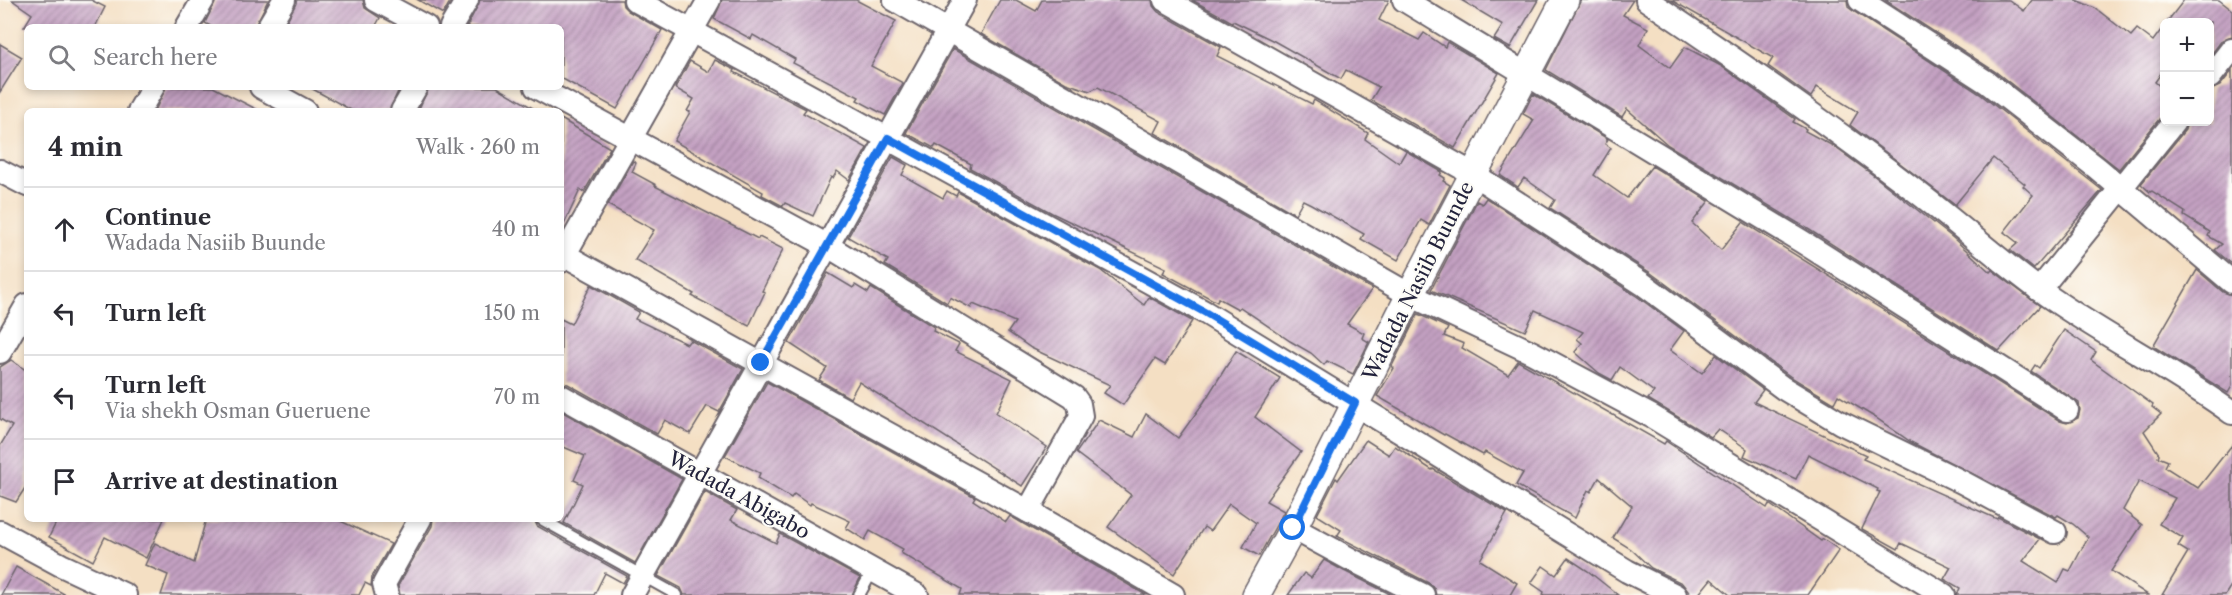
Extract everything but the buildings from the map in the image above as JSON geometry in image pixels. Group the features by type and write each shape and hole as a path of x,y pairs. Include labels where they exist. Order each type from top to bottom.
{"street":[{"path":"189,24 203,0"},
{"path":"270,24 284,0"},
{"path":"376,0 420,24"},
{"path":"453,24 467,0"},
{"path":"635,0 1206,313 1627,571 1675,595"},
{"path":"564,253 709,0"},
{"path":"895,0 1410,295 1533,353 1651,416 1944,595"},
{"path":"638,586 965,0"},
{"path":"1165,0 1473,174 1643,284 1783,388 1831,417 1962,482 2055,532"},
{"path":"1404,0 1801,241 2067,410"},
{"name":"Wadada Nasiib Buunde","path":"1256,595 1293,528 1410,295 1565,0"},
{"path":"1647,0 1757,74 1852,143 1915,190 2039,290 2086,322 2200,390 2232,413"},
{"path":"1860,0 1988,83 2097,168 2232,282"},
{"path":"2214,72 2232,49"},
{"path":"141,108 151,90"},
{"path":"266,90 300,108"},
{"path":"404,108 414,90"},
{"path":"541,90 828,246 1074,397 1079,404 1081,416 1028,511"},
{"path":"2039,290 2171,126"},
{"path":"0,171 24,183"},
{"path":"564,257 1028,511 1173,595"},
{"path":"0,352 24,314"},
{"name":"Wadada Abigabo","path":"564,398 917,595"},
{"path":"387,595 384,584 418,522"},
{"path":"1293,528 1350,560 1423,595"},
{"path":"0,532 62,566 125,595"}],"lane":[{"path":"545,522 638,586 676,595"},
{"path":"859,595 873,570"}],"route":[{"path":"761,363 888,138 1206,313 1355,403 1293,528"}]}
